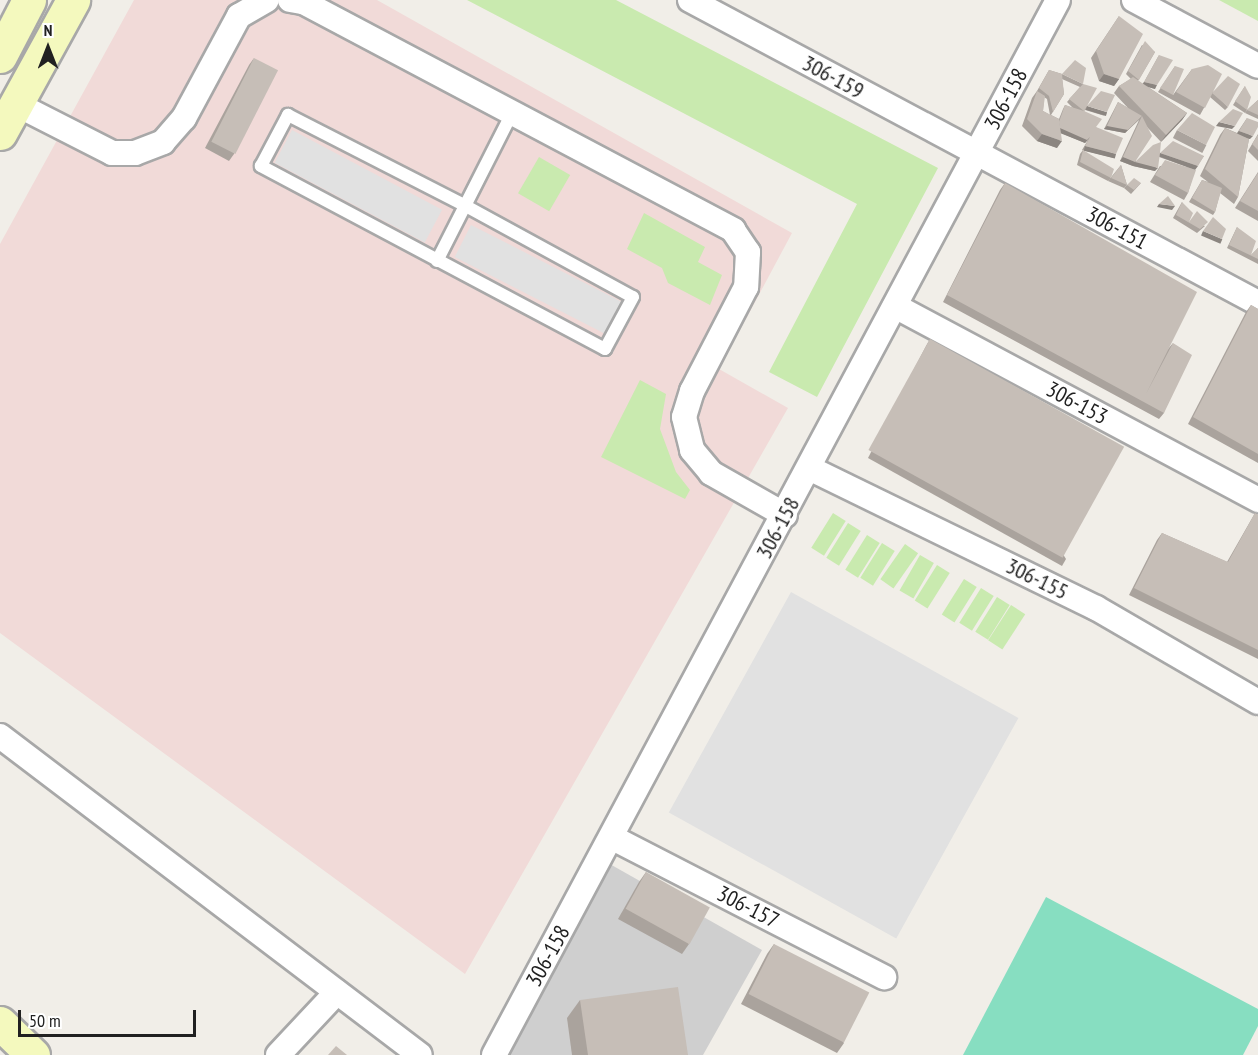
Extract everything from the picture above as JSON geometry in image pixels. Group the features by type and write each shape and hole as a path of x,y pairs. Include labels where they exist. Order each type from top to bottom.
{"street":[{"path":"0,56 29,0"},
{"path":"0,133 73,0"},
{"path":"16,104 112,153 135,153 163,142 184,118 238,16 267,0"},
{"path":"290,0 303,2 733,230 748,252 746,287 692,391 684,417 692,450 711,473 785,515"},
{"name":"306-159","path":"690,0 977,153"},
{"name":"306-158","path":"494,1055 613,838 1058,0"},
{"path":"1134,0 1258,66"},
{"name":"306-151","path":"977,153 1258,303"},
{"name":"306-153","path":"895,306 1258,500"},
{"name":"306-155","path":"809,468 1096,608 1258,702"},
{"path":"0,736 420,1055"},
{"name":"306-157","path":"613,838 884,977"},
{"path":"278,1055 337,992"},
{"path":"0,1023 33,1055"}],"lane":[{"path":"436,261 512,113"},
{"path":"288,115 464,205 633,297 605,350 436,261 261,166 288,115"}],"shaded area":[{"path":"134,0 377,0 792,233 719,369 788,408 465,974 0,633 0,244"},
{"path":"292,130 442,210 425,242 275,163"},
{"path":"471,225 623,303 607,335 455,257"},
{"path":"791,592 1018,718 896,938 669,812"},
{"path":"608,863 762,950 703,1055 500,1055"}],"green space":[{"path":"467,0 616,0 938,168 817,397 769,372 857,204"},
{"path":"1219,0 1258,0 1258,21"},
{"path":"539,157 570,175 549,211 518,193"},
{"path":"644,213 705,247 698,262 722,275 710,305 668,283 662,268 627,249"},
{"path":"640,380 666,394 660,429 676,472 690,490 685,499 601,457"},
{"path":"833,513 846,521 824,556 811,548"},
{"path":"848,523 861,531 839,566 826,558"},
{"path":"867,535 880,543 858,578 845,570"},
{"path":"882,543 895,551 873,586 860,578"},
{"path":"905,544 918,553 893,588 880,579"},
{"path":"920,555 934,563 913,599 900,591"},
{"path":"937,565 950,573 927,609 915,601"},
{"path":"964,579 977,587 954,623 942,615"},
{"path":"981,588 994,596 972,631 959,623"},
{"path":"997,597 1010,605 988,640 975,632"},
{"path":"1011,605 1025,614 1002,649 988,640"},
{"path":"1046,897 1258,1009 1258,1026 1243,1055 963,1055"}],"building":[{"path":"1119,16 1143,34 1119,79 1104,74 1096,51"},
{"path":"1145,41 1155,52 1139,80 1128,71"},
{"path":"1159,55 1173,60 1157,85 1144,82"},
{"path":"254,58 278,70 235,154 211,142"},
{"path":"1075,60 1086,68 1083,84 1062,74"},
{"path":"1208,65 1222,74 1205,108 1176,92 1192,69"},
{"path":"1175,66 1184,69 1173,95 1160,88"},
{"path":"1049,70 1062,74 1064,94 1053,112 1049,96 1039,88"},
{"path":"1228,76 1240,84 1228,107 1212,93"},
{"path":"1133,77 1187,113 1166,135 1119,86"},
{"path":"1083,84 1097,88 1084,111 1069,99"},
{"path":"1245,86 1251,97 1247,110 1235,101"},
{"path":"1037,91 1045,96 1043,111 1059,119 1062,141 1042,134 1027,119"},
{"path":"1101,91 1115,95 1107,112 1087,106"},
{"path":"1258,100 1258,115 1247,110"},
{"path":"1118,102 1142,116 1128,130 1107,126"},
{"path":"1065,105 1102,119 1096,127 1123,138 1116,154 1085,146 1090,137 1087,140 1060,128 1059,122"},
{"path":"1233,109 1243,113 1235,126 1219,122"},
{"path":"1192,113 1215,127 1206,145 1177,130"},
{"path":"1142,116 1152,136 1135,162 1123,157"},
{"path":"1247,118 1258,122 1253,136 1239,131"},
{"path":"1225,128 1249,139 1238,197 1205,169"},
{"path":"1258,135 1258,150 1252,144"},
{"path":"1173,141 1204,156 1198,166 1160,153"},
{"path":"1161,142 1158,168 1135,162 1153,145"},
{"path":"1083,150 1114,169 1111,178 1080,162"},
{"path":"1165,160 1196,170 1188,193 1155,175"},
{"path":"1121,165 1127,185 1111,178"},
{"path":"1258,173 1258,211 1240,201"},
{"path":"1134,178 1141,183 1134,190 1127,185"},
{"path":"1202,180 1222,188 1215,212 1192,198"},
{"path":"1005,183 1197,292 1146,394 1173,343 1192,355 1164,413 947,295"},
{"path":"1168,196 1175,206 1159,204"},
{"path":"1182,202 1193,213 1189,222 1197,211 1208,222 1200,229 1176,215"},
{"path":"1213,217 1226,229 1222,239 1203,231"},
{"path":"1237,227 1256,241 1251,255 1258,248 1258,259 1229,245"},
{"path":"1251,305 1258,309 1258,454 1193,417"},
{"path":"930,339 1124,447 1063,558 868,450"},
{"path":"1255,513 1258,515 1258,650 1134,588 1162,533 1228,562"},
{"path":"646,872 710,907 689,944 626,909"},
{"path":"774,944 869,993 844,1042 749,994"},
{"path":"678,987 688,1055 588,1055 580,1000"},
{"path":"336,1046 347,1055 328,1055"}]}
